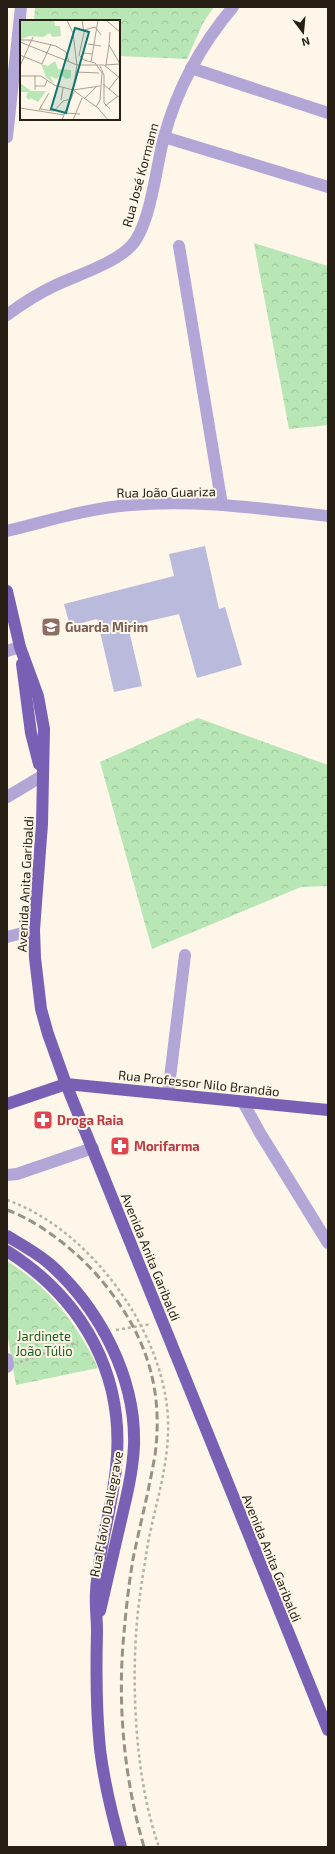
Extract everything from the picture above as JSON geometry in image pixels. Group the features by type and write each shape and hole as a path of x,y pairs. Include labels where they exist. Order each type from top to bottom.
{"main road":[{"name":"Avenida Anita Garibaldi","path":"7,592 11,626 39,702 44,729 42,824 34,930 35,958 41,1009 48,1034 66,1084 328,1730"},
{"name":"Rua Professor Nilo Brandão","path":"66,1084 328,1110"},
{"path":"7,1104 66,1084"},
{"name":"Rua Flávio Dallegrave","path":"7,1236 51,1265 74,1288 92,1311 119,1364 127,1390 132,1414 134,1444 132,1470 97,1628"},
{"name":"Rua Flávio Dallegrave","path":"7,1251 28,1265 54,1288 68,1303 90,1337 107,1372 113,1395 117,1427 116,1468 113,1493 97,1572 95,1594 97,1628 96,1670 100,1750 107,1790 120,1847"}],"street":[{"path":"7,137 21,7"},
{"name":"Rua José Kormann","path":"7,315 34,296 118,257 132,245 144,223 164,137 176,102 191,68 216,29 233,7"},
{"path":"191,68 328,112"},
{"path":"164,137 328,187"},
{"path":"179,246 222,505"},
{"name":"Rua João Guariza","path":"7,531 110,507 152,504 222,505 328,516"},
{"path":"7,651 20,647"},
{"path":"7,797 42,776"},
{"path":"7,937 34,930"},
{"path":"168,1094 185,955"},
{"path":"243,1102 260,1133 328,1244"},
{"path":"7,1175 17,1174 93,1148"}],"path":[{"path":"114,1332 162,1322"},
{"path":"7,1364 90,1337"}],"green space":[{"path":"35,7 214,7 203,23 187,59 120,56 120,20 34,20"},
{"path":"254,243 328,266 328,425 289,429"},
{"path":"198,718 328,765 328,886 301,887 152,949 100,762"},
{"name":"Jardinete João Túlio","path":"7,1261 36,1282 49,1295 81,1336 98,1368 16,1385 7,1332"}],"building":[{"path":"205,546 219,609 225,607 242,665 197,678 179,614 128,626 142,686 114,692 97,619 70,626 64,604 174,576 169,554"}],"railway":[{"path":"7,1210 33,1222 59,1240 83,1260 102,1281 130,1321 140,1341 154,1384 157,1406 155,1455 130,1577 124,1633 121,1686 127,1768 131,1795 144,1847"}],"place":[{"name":"Guarda Mirim","path":"51,627"},
{"name":"Droga Raia","path":"43,1120"},
{"name":"Morifarma","path":"120,1146"}]}
